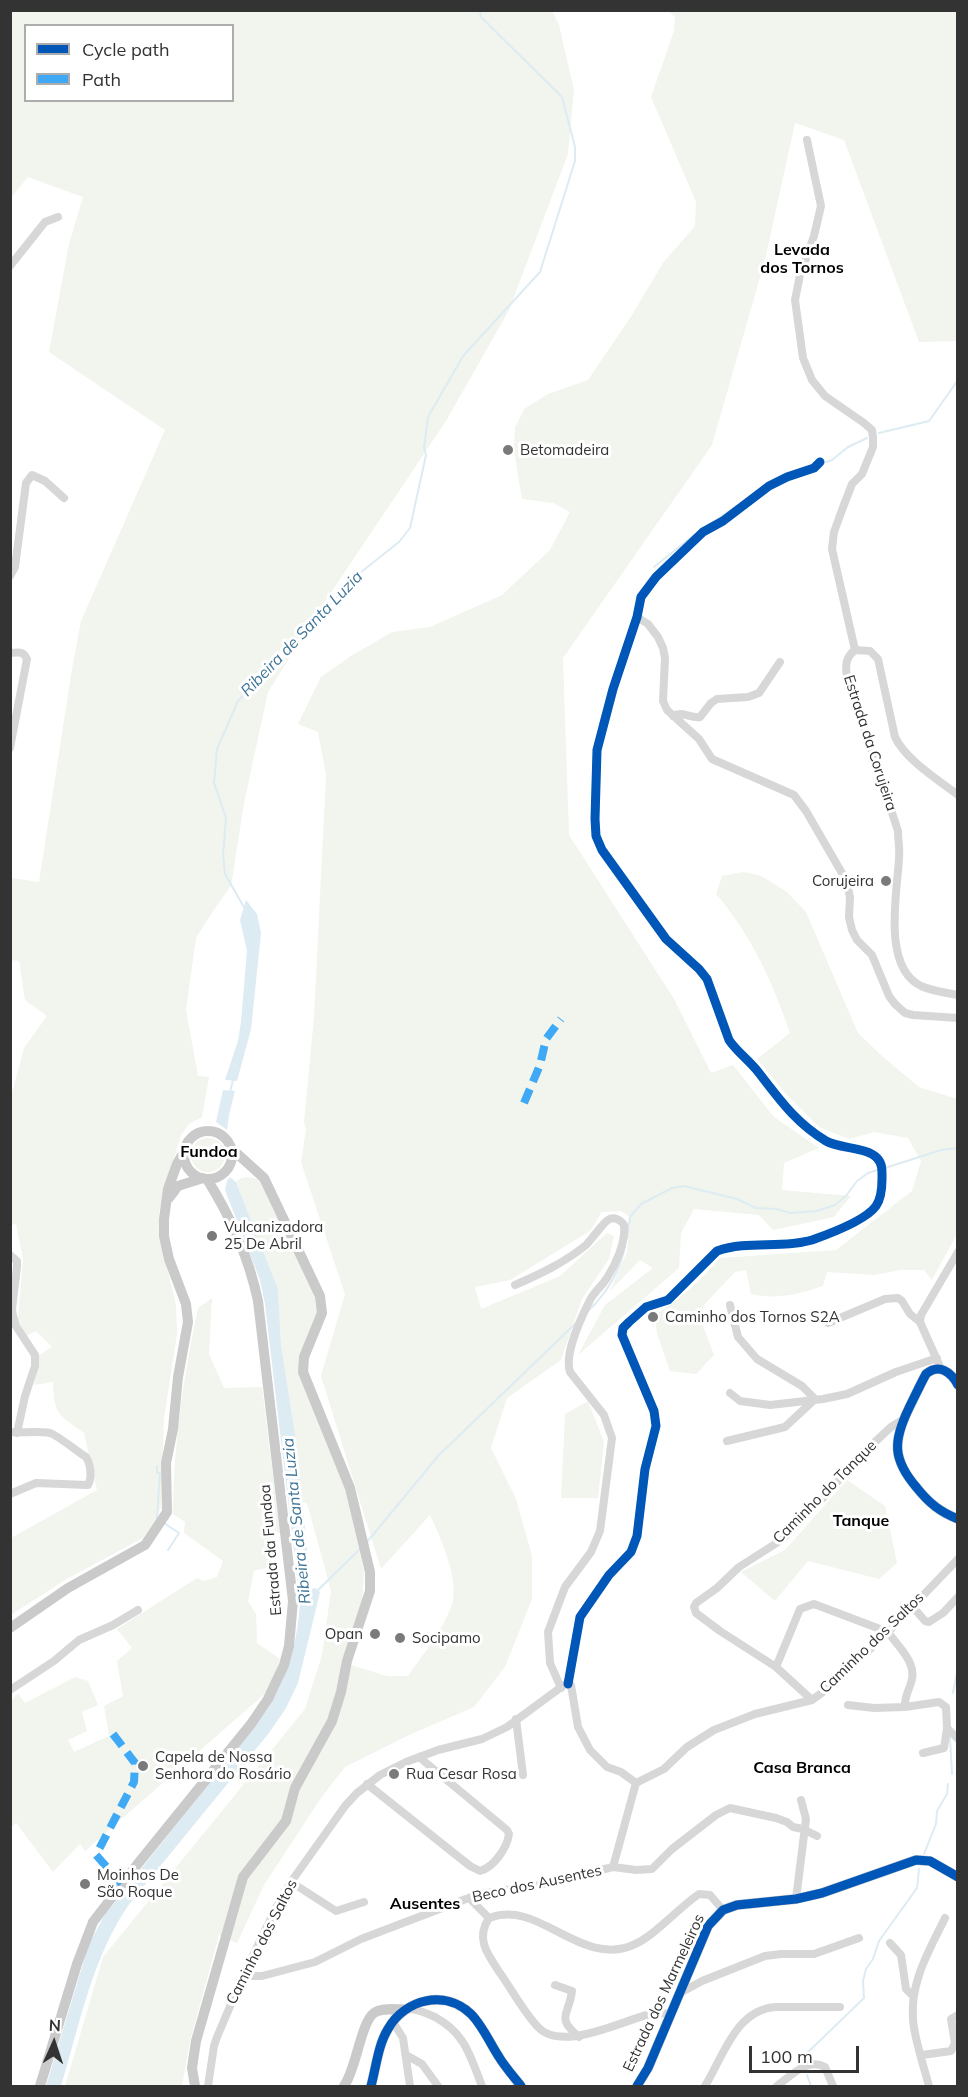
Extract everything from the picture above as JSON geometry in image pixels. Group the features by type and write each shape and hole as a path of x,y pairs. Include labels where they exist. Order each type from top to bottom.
{"main road":[{"path":"10,1628 68,1588 144,1545 168,1512 166,1463 188,1322 186,1304 169,1259 164,1236 165,1204 177,1164 189,1140 195,1134 203,1131 213,1131 264,1178 312,1277 322,1303 322,1313 303,1357 303,1372 345,1471 370,1572 369,1592 347,1661 332,1721 295,1788 286,1821 243,1877 195,2049 192,2068 195,2086"},
{"path":"219,1198 225,1172 232,1159 229,1144"},
{"path":"185,1150 188,1168 205,1178"},
{"path":"165,1204 178,1186 225,1172 254,1169"},
{"name":"Estrada da Fundoa","path":"40,2086 77,1964 93,1922 251,1724 274,1689 289,1646 293,1601 258,1301 252,1273 219,1198 205,1178"},
{"path":"957,1385 953,1376 941,1369 935,1369 926,1374 900,1427 897,1448 903,1468 934,1507 957,1519"},
{"name":"Estrada dos Marmeleiros","path":"638,2086 648,2068 708,1926 723,1910 746,1903 796,1899 836,1889 915,1860 930,1861 957,1877"},
{"path":"371,2086 385,2034 393,2022 406,2009 421,2001 431,1999 459,2005 475,2018 500,2059 521,2086"},
{"path":"344,2086 353,2070 372,2015 386,2009 406,2009"}],"street":[{"path":"807,140 821,206 814,236 800,275 795,300 803,358 812,381 825,396 872,430 873,438 873,447 862,474 852,484 834,532 832,549 855,650"},
{"path":"10,266 45,222 58,217"},
{"path":"564,1686 580,1617 609,1575 632,1552 637,1536 645,1469 656,1426 654,1412 622,1335 623,1328 646,1307 668,1300 717,1251 756,1245 785,1245 811,1240 868,1213 877,1205 882,1189 883,1168 877,1158 869,1153 827,1142 808,1129 785,1109 758,1071 729,1040 707,979 666,939 602,850 595,819 597,750 641,597 649,585 703,532 723,521 769,486 814,468 820,462"},
{"path":"10,576 15,567 26,483 32,475 45,481 64,498"},
{"path":"637,617 648,624 663,648 665,658 663,701 667,710 699,739 712,759 794,795 834,855 846,880 850,897 849,917 852,930 857,940 872,955 889,996 895,1004 905,1013 913,1015 957,1018"},
{"name":"Estrada da Corujeira","path":"957,795 899,745 895,737 878,658 870,651 855,650 846,662 847,676 897,831 899,855 894,933 897,951 906,971 921,985 957,995"},
{"path":"10,653 19,652 27,658 11,742"},
{"path":"674,716 681,713 696,718 700,717 717,699 754,695 766,684 780,662"},
{"path":"515,1285 574,1255 592,1240 608,1220 614,1218 621,1220 625,1230 621,1247 613,1267 591,1299 569,1352 570,1372 604,1415 610,1429 612,1447 600,1531 591,1552 565,1587 548,1632 550,1663 564,1686"},
{"path":"920,1322 921,1315 957,1252"},
{"path":"10,1255 17,1262 13,1316 16,1326 35,1355 35,1366 14,1432 45,1433 58,1437 66,1445 86,1457 90,1482 88,1485 36,1483 10,1494"},
{"path":"828,1323 893,1297 902,1301 910,1314 920,1322 941,1369"},
{"path":"729,1305 738,1337 757,1359 802,1386 815,1399"},
{"path":"730,1393 740,1401 770,1405 847,1394 896,1372 937,1358"},
{"path":"727,1441 785,1427 815,1399"},
{"name":"Caminho do Tanque","path":"776,1667 720,1631 694,1611 696,1603 717,1588 739,1567 783,1539 861,1455 891,1427 904,1419"},
{"name":"Caminho dos Saltos","path":"636,1783 664,1768 687,1747 714,1730 755,1714 812,1700 831,1686 888,1632 957,1559"},
{"path":"913,1607 925,1621 929,1622 943,1613 957,1598"},
{"path":"812,1700 776,1667 800,1609 814,1604 888,1632 911,1666 913,1676 905,1695 904,1707"},
{"path":"10,1690 54,1661 79,1640 138,1610"},
{"path":"564,1686 571,1685 578,1727 590,1750 607,1767 621,1772 636,1783"},
{"name":"Caminho dos Saltos","path":"208,2086 214,2046 243,1976 276,1908 291,1882 345,1806 367,1784 380,1775 419,1757 482,1739 507,1727 564,1686"},
{"path":"848,1705 873,1708 904,1707 939,1702 944,1704 947,1728 944,1748 923,1753"},
{"path":"516,1719 523,1775"},
{"path":"947,1728 957,1739"},
{"path":"367,1784 470,1866 480,1871 487,1869 506,1846 509,1834 507,1830 419,1757"},
{"name":"Beco dos Ausentes","path":"243,1976 262,1976 315,1962 361,1939 479,1894 540,1885 613,1867 636,1783"},
{"path":"796,1899 806,1819 801,1800"},
{"path":"613,1867 636,1870 655,1867 672,1849 716,1815 730,1808 765,1814 817,1836"},
{"path":"291,1882 336,1911 364,1902"},
{"path":"670,2013 649,2014 579,2037 556,2036 538,2028 487,1954 482,1936 485,1925 489,1918 506,1914 521,1915 596,1949 608,1949 634,1945 699,1894 710,1895 723,1910"},
{"path":"469,1898 489,1918"},
{"path":"929,2086 913,2021 913,1996 921,1966 945,1918"},
{"path":"678,1993 765,1956 814,1954 859,1938"},
{"path":"890,1943 901,1955 906,1989 913,1996"},
{"path":"555,1985 572,1991 565,2024 579,2037"},
{"path":"705,2086 739,2026 756,2011 776,2007 840,2007"},
{"path":"406,2009 417,2009 424,2012 444,2022 460,2035 482,2086"},
{"path":"922,2055 951,2050 955,2043 951,2019 957,2015"},
{"path":"393,2022 403,2038 410,2086"},
{"path":"406,2055 422,2064 438,2086"},
{"path":"777,2086 808,2063 818,2062 825,2067 833,2086"}],"shaded area":[{"path":"552,10 559,25 574,90 568,154 509,310 446,421 332,591 268,692 244,803 231,886 196,938 186,1010 198,1076 209,1077 202,1117 189,1124 181,1135 159,1212 159,1233 176,1305 177,1334 164,1419 161,1507 143,1538 65,1580 11,1615 11,1538 97,1490 84,1433 59,1413 56,1408 53,1382 34,1385 38,1356 52,1347 36,1331 26,1336 18,1319 23,1259 16,1224 11,1225 11,1097 24,1048 47,1016 25,1000 19,961 11,960 11,878 39,882 81,621 165,430 49,352 69,244 83,197 28,177 11,198 11,11"},
{"path":"668,11 957,11 957,341 919,342 844,140 795,123 765,260 712,445 563,658 569,835 674,999 711,1073 733,1065 774,1117 819,1148 784,1163 782,1190 851,1196 834,1217 773,1230 759,1215 694,1209 681,1233 679,1268 578,1355 605,1305 653,1268 640,1260 610,1291 627,1252 630,1217 621,1211 602,1212 590,1231 510,1280 475,1287 481,1309 560,1276 607,1233 614,1236 609,1259 582,1299 561,1360 507,1398 491,1448 516,1499 532,1556 532,1599 505,1667 474,1707 409,1735 345,1767 321,1798 264,1885 237,1943 219,1935 190,2041 182,2086 65,2086 103,1957 305,1709 322,1655 331,1591 307,1503 301,1502 297,1449 281,1345 278,1289 236,1182 242,1178 261,1181 321,1308 300,1356 345,1479 364,1572 362,1604 345,1663 387,1676 408,1676 434,1639 453,1600 453,1579 443,1545 430,1515 381,1569 321,1376 345,1294 301,1162 306,1130 304,1122 314,1017 326,775 318,732 298,724 321,677 351,656 392,632 430,627 502,595 550,550 570,512 553,503 522,499 514,451 515,428 524,409 548,394 588,380 632,315 663,263 695,226 696,202 651,97 674,31 675,17"},
{"path":"744,872 761,876 787,892 806,912 858,1033 919,1087 957,1099 957,1234 932,1280 924,1270 900,1270 874,1275 827,1272 823,1286 796,1294 760,1296 751,1294 746,1270 735,1272 704,1305 701,1320 714,1355 696,1374 670,1371 657,1334 655,1315 690,1289 720,1258 836,1250 912,1191 921,1161 908,1138 874,1132 849,1139 819,1127 787,1095 757,1059 790,1033 760,960 729,909 716,894 722,876"},
{"path":"208,1138 220,1143 225,1155 220,1167 208,1172 196,1167 191,1155 196,1143"},
{"path":"212,1298 209,1354 224,1388 262,1387 280,1533 270,1534 270,1567 254,1571 248,1601 256,1614 257,1643 280,1659 268,1691 85,1851 80,1844 53,1872 16,1823 11,1827 11,1701 18,1693 25,1703 75,1677 88,1681 98,1705 82,1712 87,1731 68,1740 74,1752 109,1736 104,1706 123,1696 117,1661 132,1648 117,1629 197,1578 203,1581 217,1577 223,1561 184,1533 185,1522 173,1514 177,1435 188,1360 198,1308"},
{"path":"588,1401 604,1442 598,1498 561,1498 565,1414"},
{"path":"847,1480 885,1506 897,1563 879,1579 808,1561 775,1601 741,1572 785,1550"}],"water":[{"path":"246,900 257,914 261,933 251,1029 237,1081 225,1080 238,1041 241,1022 247,951 240,920"},
{"path":"223,1090 235,1091 227,1130 216,1122"},
{"path":"230,1177 236,1182 278,1289 281,1345 297,1447 311,1589 315,1588 320,1592 298,1683 286,1708 269,1733 130,1903 96,1968 61,2086 46,2086 89,1944 104,1916 269,1707 287,1670 297,1630 300,1603 265,1304 260,1280 225,1190"}],"waterway":[{"name":"Ribeira de Santa Luzia","path":"245,909 225,874 223,855 226,818 214,783 217,749 238,701 299,635 325,611 351,580 399,542 410,528 426,455 424,448 428,417 463,356 540,272 575,161 575,147 562,97 481,17 480,10"},
{"path":"879,433 929,421 958,380"},
{"path":"826,462 848,447 867,438"},
{"path":"709,525 736,506"},
{"path":"654,567 694,535"},
{"name":"Ribeira de Santa Luzia","path":"230,1092 233,1080"},
{"path":"885,1168 941,1150 958,1148"},
{"path":"627,1238 630,1217 641,1204 672,1188 684,1186 737,1199 756,1208 776,1209 790,1213 817,1211 835,1205 846,1196 857,1181 868,1173 880,1169"},
{"path":"587,1312 611,1282 620,1265 625,1246"},
{"path":"367,1542 439,1455 576,1323"},
{"path":"157,1466 157,1473 160,1473 157,1518"},
{"path":"164,1523 179,1533 168,1550"},
{"path":"316,1592 361,1548"},
{"path":"953,1693 958,1668"},
{"path":"950,1738 952,1774"},
{"path":"924,1854 936,1824 937,1811 947,1794 948,1784"},
{"path":"799,2064 803,2057 864,1998 863,1981 866,1969 873,1959 879,1941 917,1888 919,1869"},
{"path":"807,2075 811,2086"}],"marked path":[{"path":"524,1103 540,1065 546,1039 561,1019"},
{"path":"113,1734 135,1763 134,1782 96,1855 122,1884"}],"cycle path":[{"path":"568,1684 580,1617 609,1575 631,1552 637,1536 645,1469 656,1426 654,1411 622,1335 623,1328 646,1307 668,1300 717,1251 741,1246 800,1243 812,1240 847,1226 864,1216 876,1206 881,1193 882,1168 877,1158 867,1152 832,1144 806,1127 732,1044 707,979 666,939 602,850 596,836 597,750 641,597 656,577 703,532 723,521 769,486 814,468 820,462"},
{"path":"958,1385 944,1370 936,1369 926,1374 904,1420 898,1440 899,1459 909,1478 930,1503 958,1519"},
{"path":"637,2086 648,2068 708,1926 723,1910 737,1905 796,1899 822,1893 916,1860 930,1861 958,1877"},
{"path":"371,2086 382,2042 395,2019 415,2004 438,2000 461,2006 475,2018 501,2061 521,2086"}],"place":[{"name":"Betomadeira","path":"508,450"},
{"name":"Corujeira","path":"886,881"},
{"name":"Vulcanizadora 25 De Abril","path":"212,1236"},
{"name":"Caminho dos Tornos S2A","path":"653,1317"},
{"name":"Opan","path":"375,1634"},
{"name":"Socipamo","path":"400,1638"},
{"name":"Capela de Nossa Senhora do Rosário","path":"143,1766"},
{"name":"Rua Cesar Rosa","path":"394,1774"},
{"name":"Moinhos De São Roque","path":"85,1884"}],"district":[{"name":"Levada dos Tornos","path":"802,259"},
{"name":"Fundoa","path":"209,1152"},
{"name":"Tanque","path":"861,1521"},
{"name":"Casa Branca","path":"802,1768"},
{"name":"Ausentes","path":"425,1904"}]}
